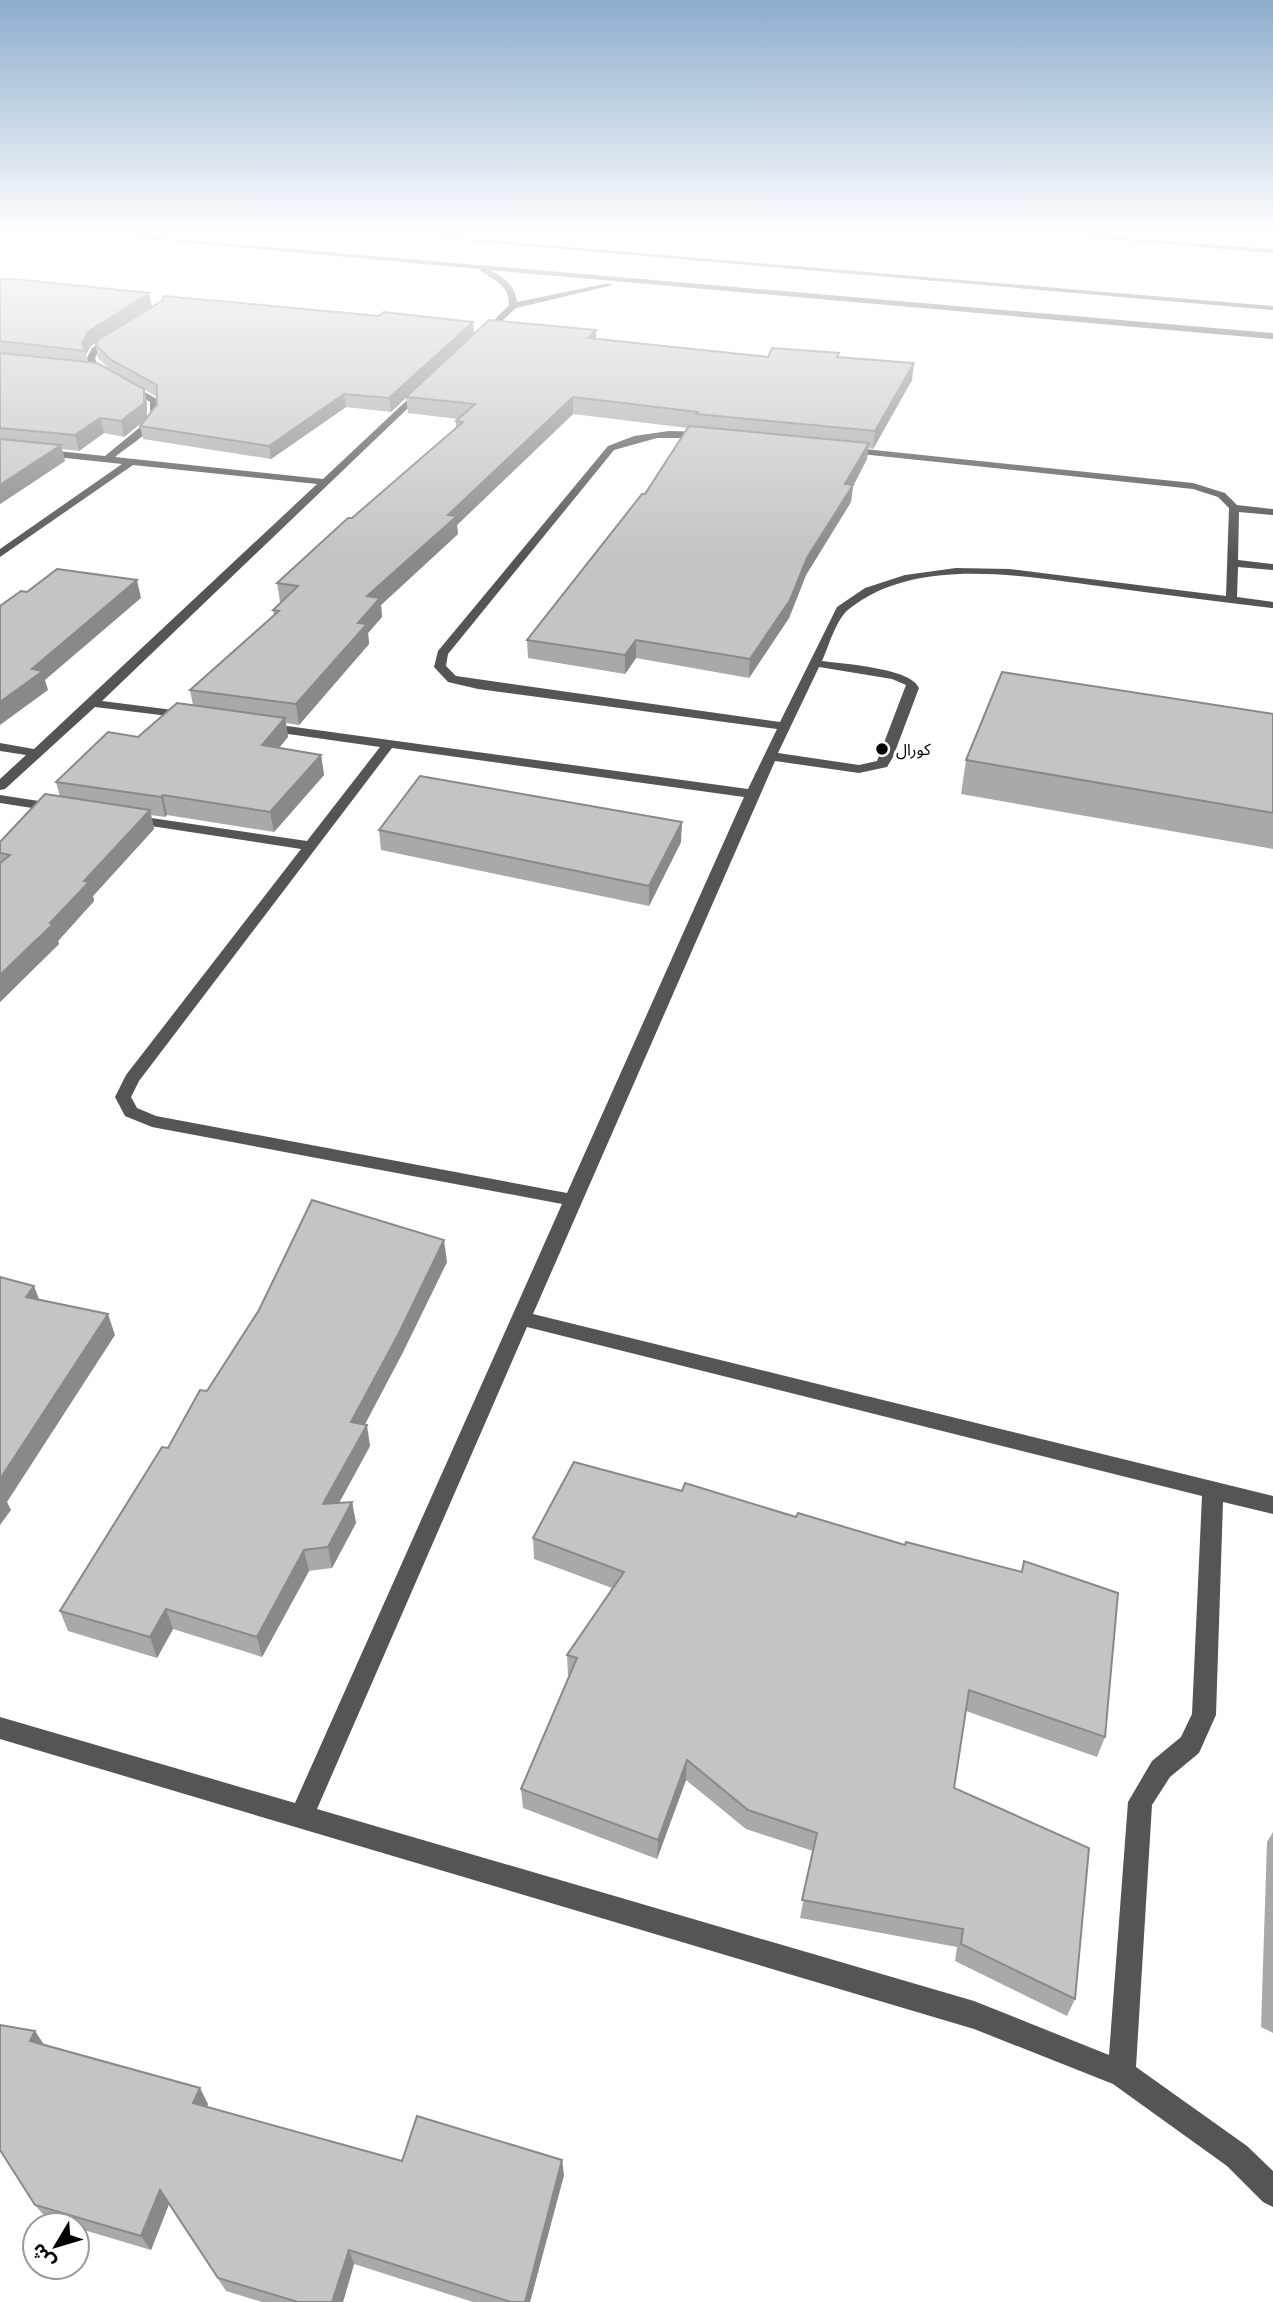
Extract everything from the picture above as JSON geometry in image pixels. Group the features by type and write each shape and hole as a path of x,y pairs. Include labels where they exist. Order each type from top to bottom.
{"street":[{"path":"107,459 154,420 156,410 153,401 93,366 91,358 95,350 110,340"},
{"path":"472,344 476,340"},
{"path":"77,370 103,373"},
{"path":"0,786 92,703 433,380"},
{"path":"719,437 667,433 644,436 611,448 442,654 440,667 452,679 478,685 783,726"},
{"path":"0,448 323,482"},
{"path":"828,448 1193,486 1214,491 1230,499 1234,508 1231,600"},
{"path":"0,554 131,462"},
{"path":"1234,508 1273,512"},
{"path":"1232,564 1273,568"},
{"path":"301,1817 752,793 841,609 869,590 909,578 956,571 1009,572 1273,605"},
{"path":"770,756 859,769 882,764 886,757 912,688 911,683 895,676 814,663"},
{"path":"92,703 200,718"},
{"path":"254,725 752,793"},
{"path":"389,744 132,1079 123,1097 131,1112 152,1121 573,1200"},
{"path":"0,747 37,753"},
{"path":"0,799 68,809"},
{"path":"122,817 311,846"},
{"path":"521,1318 1273,1505"},
{"path":"1122,2074 1140,1802 1161,1769 1190,1745 1204,1715 1213,1490"},
{"path":"0,1728 974,2015 1122,2074 1237,2155 1273,2192"}],"building":[{"path":"83,340 86,351 0,341"},
{"path":"98,340 453,340 389,398 344,394 269,446 140,426 157,405 157,385 111,360 96,345"},
{"path":"467,340 611,340 768,357 772,348 839,353 837,357 914,363 875,431 696,414 698,412 573,397 448,515 457,516 367,596 380,598 358,623 367,624 296,704 190,690 279,611 273,610 298,586 277,583 348,518 352,518 463,422 456,421 475,404 406,397"},
{"path":"0,353 97,363 144,389 144,403 121,421 100,418 75,435 0,428"},
{"path":"689,426 869,443 845,484 853,485 807,558 790,600 750,659 636,640 625,655 527,640 642,494 645,494"},
{"path":"0,439 61,445 0,485"},
{"path":"57,569 137,580 32,669 43,671 0,702 0,606 21,591 27,592"},
{"path":"1002,672 1273,714 1273,813 966,760"},
{"path":"177,703 285,718 262,745 321,755 270,812 56,782 108,732 138,737"},
{"path":"420,776 682,822 649,886 379,830"},
{"path":"45,794 150,810 84,881 89,882 50,923 53,924 0,975 0,863 10,855 0,853 0,842"},
{"path":"312,1200 444,1240 399,1333 351,1422 367,1425 323,1504 352,1502 328,1547 304,1550 257,1637 166,1609 150,1637 60,1611 162,1447 168,1448 200,1390 207,1391 259,1310"},
{"path":"0,1277 34,1286 26,1297 108,1314 0,1479"},
{"path":"574,1462 682,1491 685,1483 796,1517 798,1513 905,1545 906,1542 1022,1572 1024,1561 1118,1593 1105,1737 969,1690 954,1788 1089,1848 1075,1999 961,1944 963,1929 802,1900 817,1833 748,1810 687,1760 658,1840 521,1789 577,1658 567,1655 624,1572 533,1538"},
{"path":"0,2025 35,2031 30,2041 200,2088 193,2103 402,2161 417,2116 562,2160 525,2302 511,2302 349,2250 332,2302 298,2302 218,2278 160,2190 141,2236 91,2221 91,2211 56,2211 35,2205 0,2150"}],"place":[{"name":"كورال","path":"882,749"}]}
